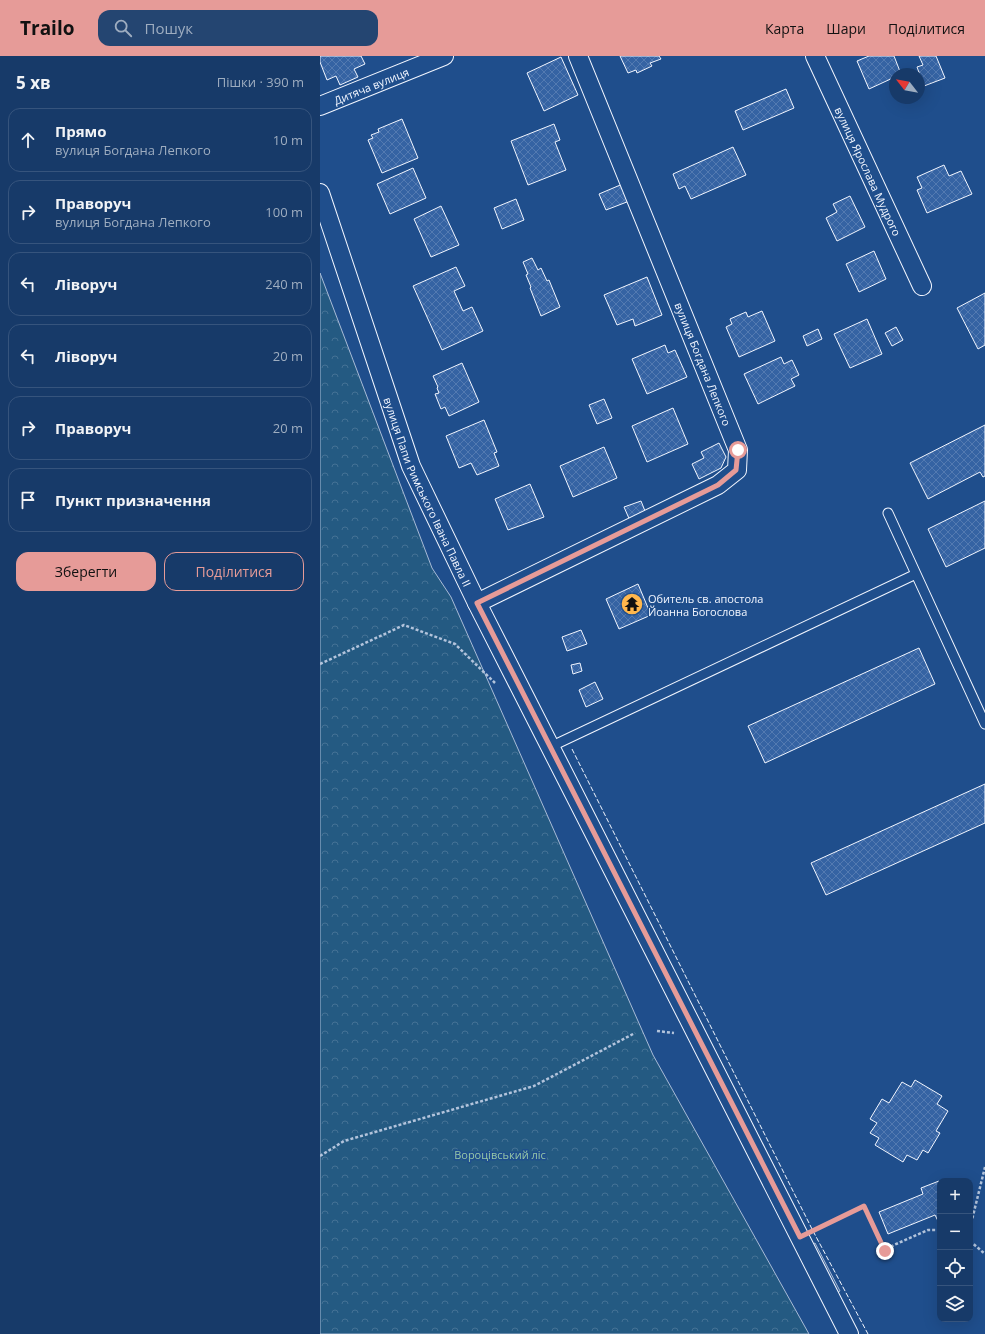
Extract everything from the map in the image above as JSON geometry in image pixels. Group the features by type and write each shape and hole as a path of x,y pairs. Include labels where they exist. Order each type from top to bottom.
{"street":[{"name":"Дитяча вулиця","path":"320,106 444,56"},
{"name":"вулиця Богдана Лепкого","path":"477,603 718,485 736,470 738,450 578,56"},
{"name":"вулиця Ярослава Мудрого","path":"815,56 922,286"},
{"name":"вулиця Папи Римського Івана Павла ІІ","path":"320,193 411,466 477,603 849,1334"}],"lane":[{"path":"888,513 985,724"},
{"path":"550,747 916,574"}],"path":[{"path":"320,664 404,625 455,644 500,688"},
{"path":"320,1156 344,1141 534,1086 635,1033"},
{"path":"973,1216 985,1167"},
{"path":"800,1237 864,1206 885,1251 894,1245 928,1230 937,1230"},
{"path":"973,1244 985,1254"}],"green space":[{"name":"Вороцівський ліс","path":"320,273 432,568 451,597 653,1055 809,1334 320,1334"}],"shaded area":[{"path":"815,1243 840,1291 830,1297 805,1248"}],"building":[{"path":"320,56 361,56 365,64 354,69 358,77 340,85 336,76 327,80 320,62"},
{"path":"620,56 659,56 661,59 650,63 652,66 637,73 636,70 628,73"},
{"path":"869,56 894,56 899,68 889,68 889,80 869,89 857,61"},
{"path":"919,56 936,56 945,78 925,86 925,68 917,67 923,65"},
{"path":"561,57 578,95 544,111 527,73"},
{"path":"786,89 794,108 743,130 735,111"},
{"path":"402,119 418,158 382,173 368,140 373,138 371,135 379,132 378,129"},
{"path":"554,124 560,140 555,142 566,170 528,185 511,141"},
{"path":"733,147 746,175 691,199 685,186 679,189 673,174"},
{"path":"944,165 949,176 961,171 972,194 927,213 917,190 922,188 917,177"},
{"path":"413,168 426,198 390,214 377,184"},
{"path":"625,183 632,200 606,210 599,194"},
{"path":"850,196 865,227 837,241 826,218 837,212 833,204"},
{"path":"516,199 524,220 502,229 494,208"},
{"path":"441,206 459,245 431,257 414,219"},
{"path":"874,251 886,279 859,292 846,264"},
{"path":"532,258 538,270 541,268 547,281 549,280 560,307 541,316 530,288 531,287 526,275 528,274 523,262"},
{"path":"456,267 465,286 454,291 463,311 472,307 483,331 442,350 413,286"},
{"path":"647,277 662,315 635,326 633,319 617,325 604,295"},
{"path":"985,293 985,345 978,349 957,308"},
{"path":"762,311 775,341 739,357 726,327 732,324 730,319 746,312 748,317"},
{"path":"867,319 882,354 850,368 834,334"},
{"path":"896,327 903,340 892,346 885,333"},
{"path":"818,329 822,339 807,346 803,336"},
{"path":"665,345 668,353 675,350 687,377 647,394 632,359"},
{"path":"781,357 784,364 792,360 799,375 791,379 795,386 758,404 744,374"},
{"path":"462,363 479,402 449,416 445,407 441,409 435,394 439,393 433,376"},
{"path":"604,399 612,418 597,424 589,405"},
{"path":"673,408 688,444 647,462 632,426"},
{"path":"484,420 497,452 494,453 499,466 477,475 471,463 459,468 446,436"},
{"path":"985,425 985,476 983,477 980,472 928,499 910,463"},
{"path":"719,443 726,457 721,468 699,479 692,464 704,458 701,452"},
{"path":"604,447 617,478 573,497 560,466"},
{"path":"530,484 544,517 508,530 495,499"},
{"path":"641,501 647,516 631,523 624,507"},
{"path":"985,501 985,548 946,567 928,529"},
{"name":"Обитель св. апостола Йоанна Богослова","path":"638,584 651,615 619,629 606,599"},
{"path":"581,630 587,644 567,651 562,637"},
{"path":"919,648 935,684 765,763 748,726"},
{"path":"580,663 582,671 573,674 571,665"},
{"path":"595,682 603,699 586,707 579,690"},
{"path":"985,784 985,823 826,895 811,863"},
{"path":"915,1080 942,1096 937,1104 948,1111 936,1131 940,1133 928,1153 923,1150 917,1160 907,1155 903,1162 875,1145 879,1138 870,1133 877,1123 870,1119 882,1099 889,1103 902,1082 911,1087"},
{"path":"937,1182 937,1219 935,1215 888,1234 879,1212 923,1194 921,1188"}],"fence":[{"path":"572,749 813,1231 868,1334"}],"place":[{"name":"Обитель св. апостола Йоанна Богослова","path":"632,604"}],"route":[{"path":"738,450 736,470 718,485 477,603 800,1237 864,1206 885,1251"}]}
